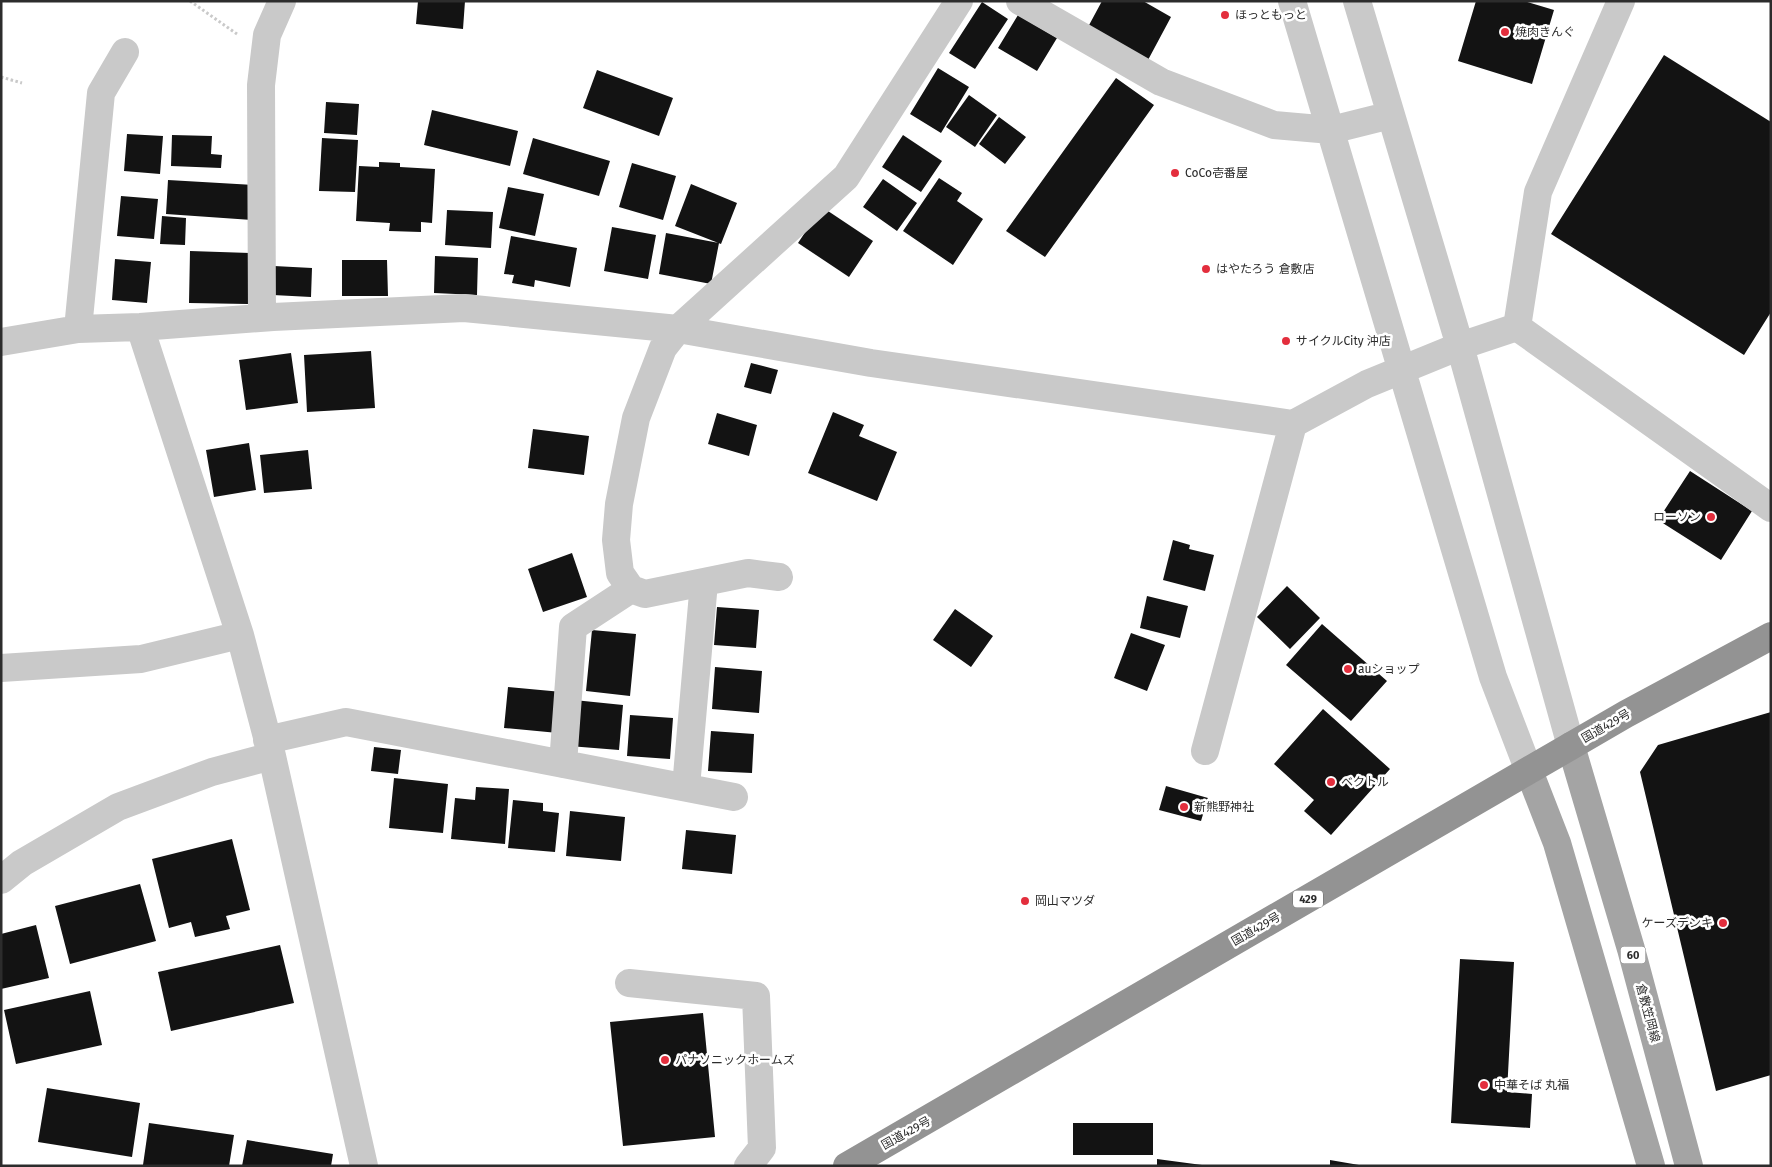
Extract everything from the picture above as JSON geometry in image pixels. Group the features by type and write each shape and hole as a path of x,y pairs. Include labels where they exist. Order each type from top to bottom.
{"highway":[{"name":"国道429号","path":"847,1166 1626,714 1771,636"}],"main road":[{"name":"倉敷笠岡線","path":"1572,746 1631,949 1689,1166"},
{"path":"1529,771 1557,843 1651,1166"}],"street":[{"path":"262,318 261,85 267,35 282,1"},
{"path":"780,576 748,573 646,594 631,589 620,573 616,540 619,504 636,418 663,348 678,328 846,176 959,1"},
{"path":"1020,1 1161,82 1274,124 1331,130 1391,115"},
{"path":"1292,1 1493,677 1529,771"},
{"path":"1357,1 1460,346 1572,746"},
{"path":"1517,327 1538,192 1620,1"},
{"path":"78,329 101,93 125,52"},
{"path":"1,342 78,329 464,308 678,328 870,363 1294,424 1368,384 1460,346 1517,327"},
{"path":"140,327 240,635 270,748 364,1166"},
{"path":"1517,327 1771,508"},
{"path":"1205,751 1294,424"},
{"path":"686,787 704,582"},
{"path":"563,764 573,627 631,589"},
{"path":"1,668 141,659 240,635"},
{"path":"1,880 22,864 118,807 270,748 346,722 734,796"},
{"path":"629,983 756,996 762,1148 748,1166"}],"path":[{"path":"190,1 264,52"},
{"path":"1,77 22,83"}],"building":[{"path":"418,1 465,1 463,29 416,24"},
{"path":"1102,1 1143,1 1171,17 1148,60 1088,27"},
{"path":"1476,1 1524,1 1554,10 1532,84 1458,61"},
{"path":"982,2 1008,19 975,69 949,53"},
{"path":"1018,15 1057,38 1037,71 998,48"},
{"path":"1664,55 1771,122 1771,312 1744,355 1551,234"},
{"path":"938,68 969,87 941,133 910,114"},
{"path":"597,70 673,98 659,136 583,108"},
{"path":"1116,78 1154,105 1045,257 1006,231"},
{"path":"969,95 997,115 975,147 946,127"},
{"path":"326,102 359,104 357,135 324,133"},
{"path":"432,110 518,131 510,166 424,145"},
{"path":"999,117 1026,137 1005,164 979,144"},
{"path":"127,134 163,136 160,174 124,171"},
{"path":"172,135 212,136 211,154 222,155 221,168 171,166"},
{"path":"903,135 942,161 921,192 882,167"},
{"path":"322,138 358,140 355,192 319,191"},
{"path":"533,138 610,161 599,196 523,174"},
{"path":"379,162 400,163 400,167 435,169 432,223 421,222 421,232 389,231 390,223 356,221 359,166 379,167"},
{"path":"632,163 676,176 663,220 619,207"},
{"path":"939,178 962,193 957,201 983,219 953,265 903,231"},
{"path":"883,179 917,203 897,231 863,207"},
{"path":"168,180 254,185 252,220 166,214"},
{"path":"691,184 737,203 721,244 675,226"},
{"path":"508,187 544,194 535,236 499,228"},
{"path":"121,196 158,199 154,239 117,236"},
{"path":"822,207 873,241 849,277 798,243"},
{"path":"447,210 493,212 491,248 445,245"},
{"path":"162,216 186,218 185,245 160,244"},
{"path":"612,227 656,235 648,279 604,271"},
{"path":"666,233 719,243 711,284 659,274"},
{"path":"511,236 577,248 570,287 535,280 534,287 512,283 514,275 504,274"},
{"path":"190,251 250,253 248,304 189,303"},
{"path":"435,256 478,258 477,295 434,293"},
{"path":"115,259 151,262 147,303 112,300"},
{"path":"342,260 387,260 388,296 342,296"},
{"path":"274,266 312,268 311,297 273,295"},
{"path":"371,351 375,408 307,412 304,355"},
{"path":"291,353 298,403 246,410 239,360"},
{"path":"751,363 778,370 771,394 744,387"},
{"path":"833,412 864,425 859,436 897,452 877,501 808,473"},
{"path":"717,413 757,425 749,456 708,444"},
{"path":"533,429 589,436 584,475 528,468"},
{"path":"249,443 256,490 214,497 206,450"},
{"path":"308,450 312,489 264,493 260,455"},
{"path":"1690,471 1752,511 1721,560 1658,520"},
{"path":"1173,540 1190,545 1189,549 1214,555 1205,591 1163,580"},
{"path":"572,553 587,597 543,612 528,569"},
{"path":"1287,586 1320,618 1290,649 1257,617"},
{"path":"1147,596 1188,606 1180,638 1140,628"},
{"path":"717,607 759,610 756,648 714,645"},
{"path":"955,609 993,636 971,667 933,640"},
{"path":"1322,624 1387,681 1351,721 1286,665"},
{"path":"592,630 636,634 630,696 586,691"},
{"path":"1131,633 1165,645 1147,691 1114,678"},
{"path":"715,667 762,671 759,713 712,709"},
{"path":"508,687 562,692 558,733 504,728"},
{"path":"574,700 623,705 619,750 569,746"},
{"path":"1323,709 1390,769 1331,835 1304,811 1314,800 1274,764"},
{"name":"ケーズデンキ","path":"1771,712 1771,1075 1716,1091 1640,772 1658,745"},
{"path":"630,715 673,718 670,759 627,756"},
{"path":"711,731 754,734 752,773 708,771"},
{"path":"374,747 401,750 398,774 371,771"},
{"path":"394,778 448,784 443,833 389,828"},
{"path":"1166,786 1208,798 1201,821 1159,810"},
{"path":"476,787 509,789 505,844 451,839 455,798 475,800"},
{"path":"513,800 543,803 543,811 559,813 555,852 508,848"},
{"path":"570,811 625,817 621,861 566,856"},
{"path":"686,830 736,835 732,874 682,869"},
{"path":"232,839 250,910 226,916 230,929 195,937 191,922 169,928 152,859"},
{"path":"140,884 156,941 70,964 55,906"},
{"path":"36,925 49,978 1,989 1,934"},
{"path":"280,945 294,1003 171,1031 158,972"},
{"path":"1460,959 1514,962 1507,1092 1532,1094 1530,1128 1451,1123"},
{"path":"90,991 102,1045 16,1064 4,1010"},
{"path":"703,1013 715,1137 623,1146 610,1022"},
{"path":"47,1088 140,1103 132,1157 38,1142"},
{"path":"149,1123 234,1135 229,1166 143,1165"},
{"path":"1073,1123 1153,1123 1153,1155 1073,1155"},
{"path":"247,1140 333,1154 331,1166 242,1166"},
{"path":"1157,1159 1202,1165 1202,1166 1157,1166"},
{"path":"1330,1160 1359,1165 1359,1166 1330,1166"}],"place":[{"name":"ほっともっと","path":"1225,15"},
{"name":"焼肉きんぐ","path":"1505,32"},
{"name":"CoCo壱番屋","path":"1175,173"},
{"name":"はやたろう 倉敷店","path":"1206,269"},
{"name":"サイクルCity 沖店","path":"1286,341"},
{"name":"ローソン","path":"1711,517"},
{"name":"auショップ","path":"1348,669"},
{"name":"ベクトル","path":"1331,782"},
{"name":"新熊野神社","path":"1184,807"},
{"name":"岡山マツダ","path":"1025,901"},
{"name":"ケーズデンキ","path":"1723,923"},
{"name":"パナソニックホームズ","path":"665,1060"},
{"name":"中華そば 丸福","path":"1484,1085"}]}
